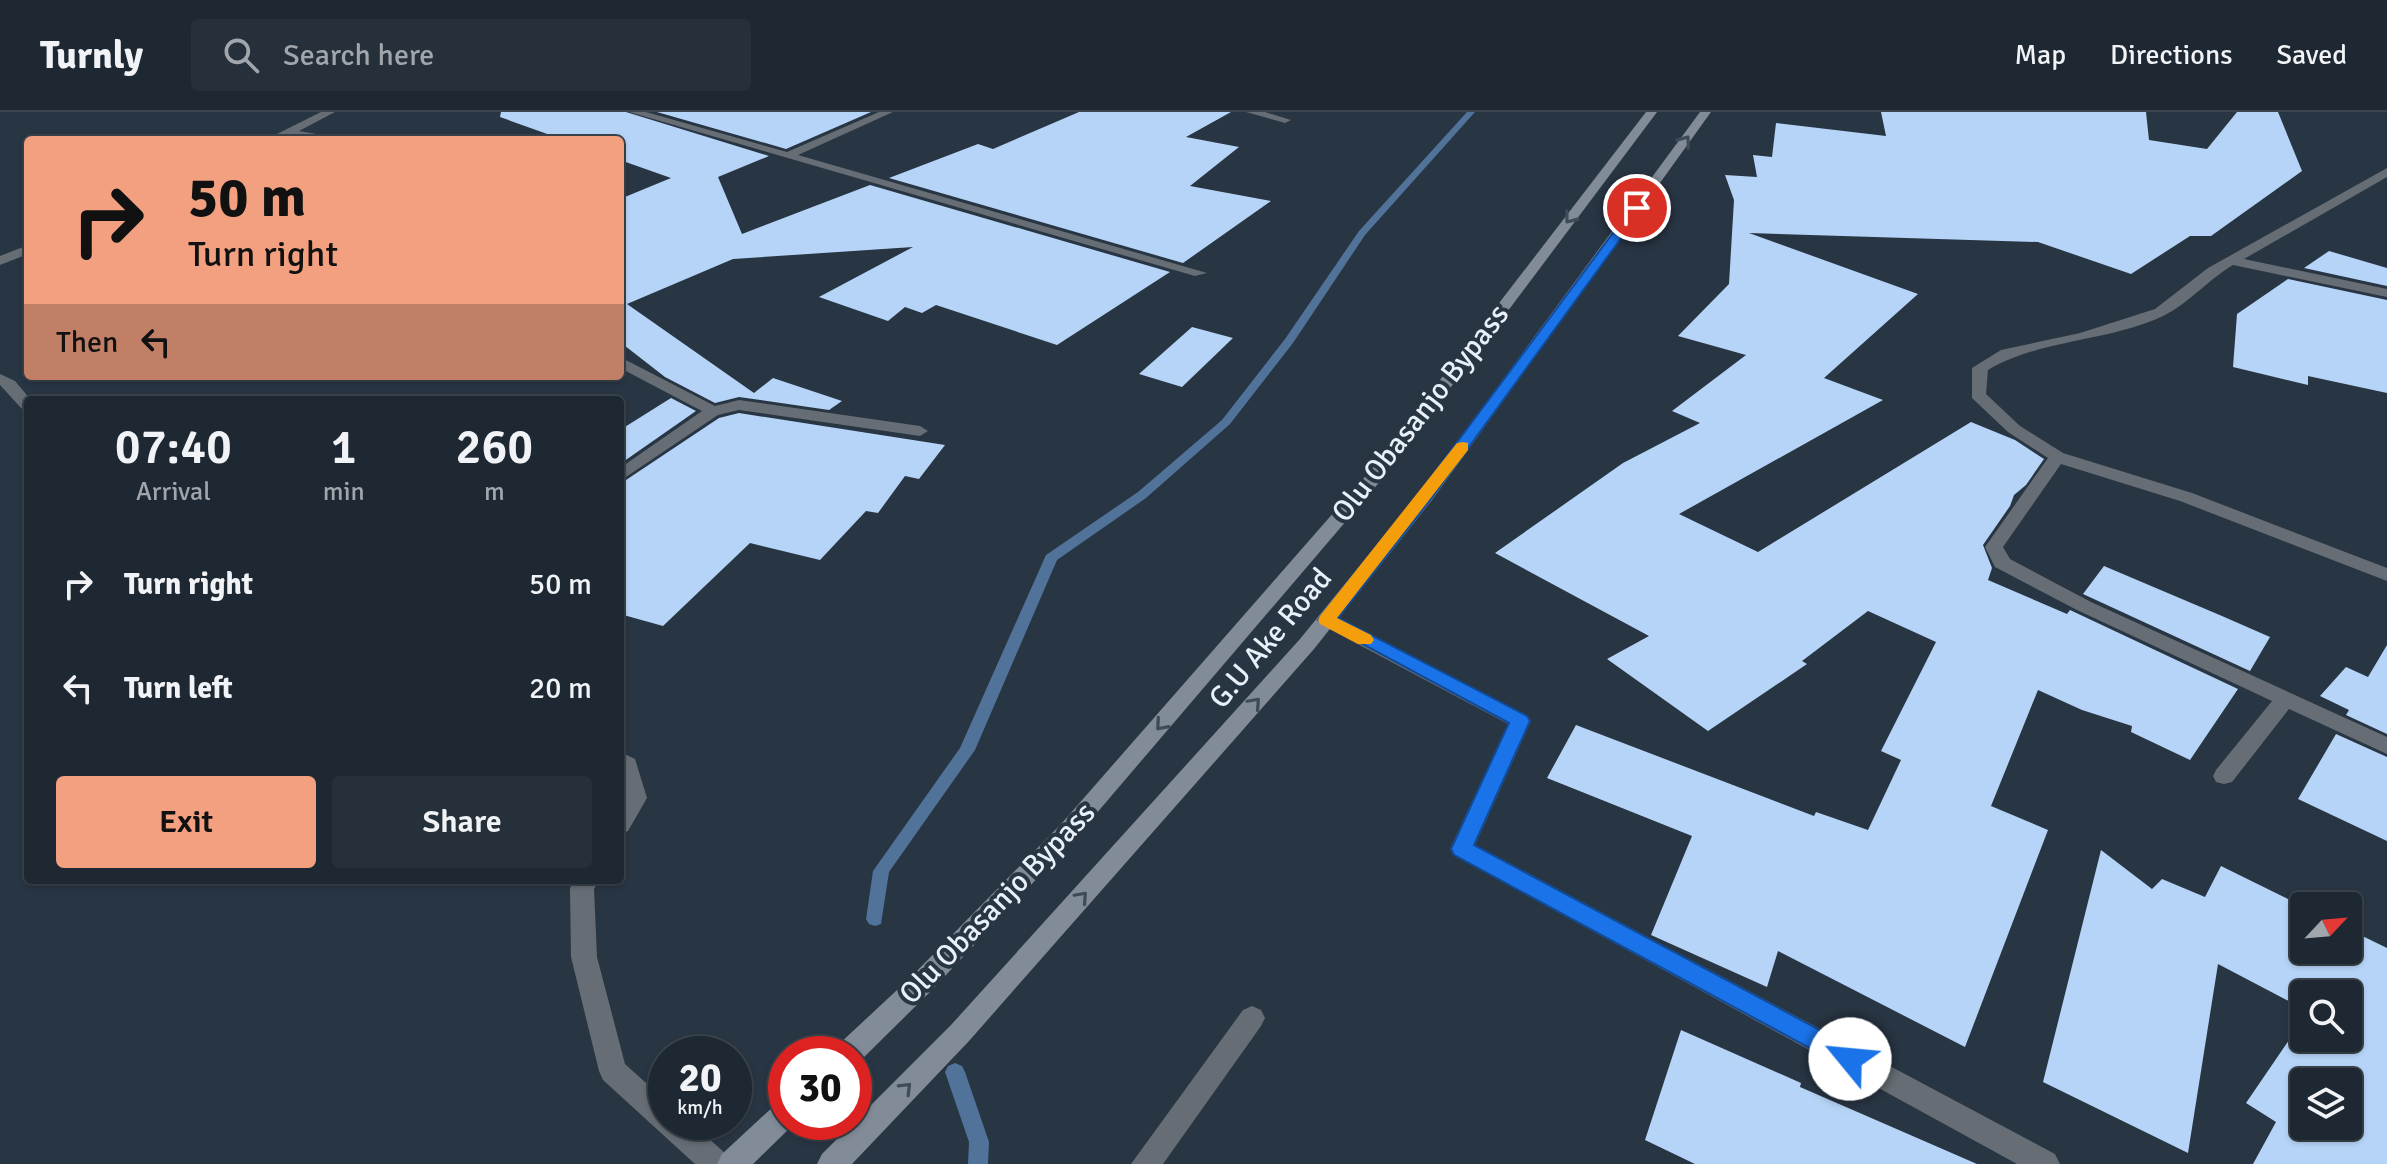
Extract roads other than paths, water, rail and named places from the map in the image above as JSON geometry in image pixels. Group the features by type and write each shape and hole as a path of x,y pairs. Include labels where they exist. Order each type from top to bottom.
{"main road":[{"name":"Olu Obasanjo Bypass","path":"867,1036 1070,829 1356,498 1652,112"},
{"name":"G.U Ake Road","path":"832,1164 971,1022 1327,620 1426,496 1518,373 1706,112"},
{"path":"732,1164 768,1130"}],"street":[{"path":"280,136 330,112"},
{"path":"634,112 1200,273"},
{"path":"789,155 888,112"},
{"path":"1251,112 1285,120"},
{"path":"287,133 312,136"},
{"path":"2387,172 2233,261 2160,312 2083,337 2006,353 1980,368 1978,395 2014,429 2057,457 2186,497 2330,550 2387,575"},
{"path":"0,261 24,251"},
{"path":"2233,261 2387,293"},
{"path":"624,364 713,411"},
{"path":"0,379 9,384 24,401"},
{"path":"624,473 713,411 739,405 920,431"},
{"path":"2057,457 1994,547 2002,563 2084,606 2387,746"},
{"path":"1327,620 1520,721 1462,849 2045,1164"},
{"path":"2224,776 2285,699"},
{"path":"624,763 636,798 624,818"},
{"path":"584,884 582,888 584,957 613,1071 648,1102"},
{"path":"1146,1164 1252,1018"},
{"path":"690,1140 716,1164"}],"waterway":[{"path":"875,919 881,871 967,750 1051,558 1142,495 1226,422 1289,341 1362,233 1471,112"},
{"path":"955,1072 979,1142 978,1164"}]}
